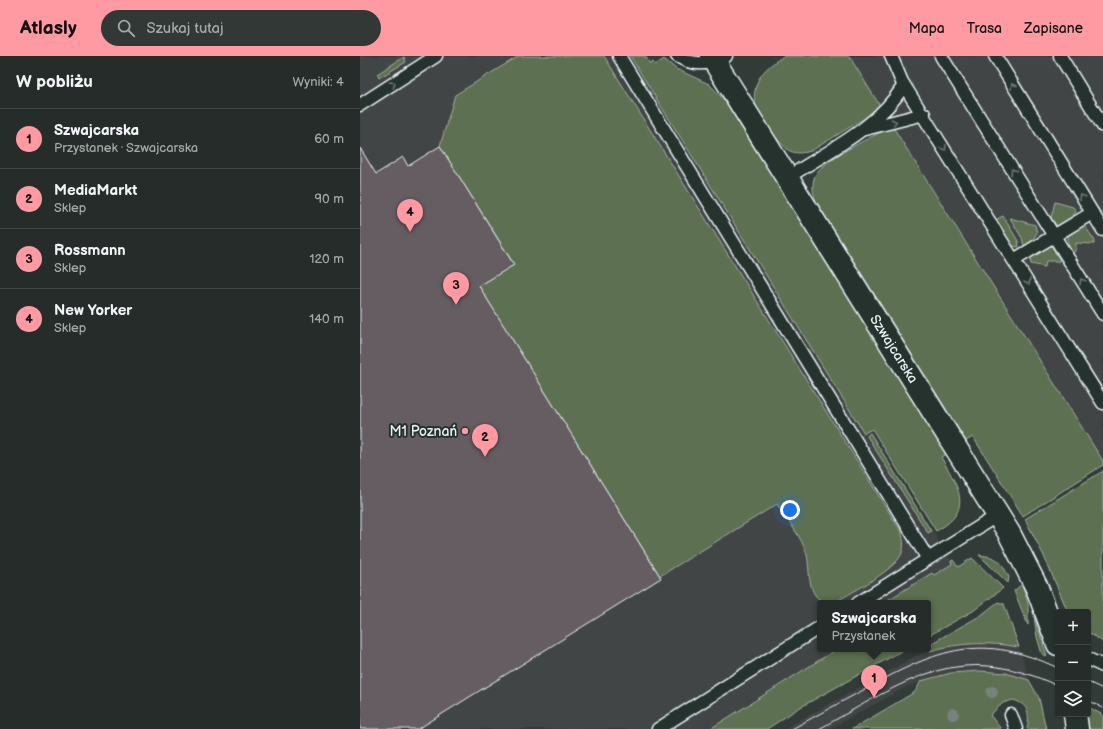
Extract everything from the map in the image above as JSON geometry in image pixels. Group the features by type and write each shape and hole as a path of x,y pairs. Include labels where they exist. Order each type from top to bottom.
{"street":[{"name":"Szwajcarska","path":"716,58 787,178 998,515 1024,561 1041,599 1055,636"},
{"path":"1075,717 1077,729"}],"lane":[{"path":"360,105 436,56"},
{"path":"619,56 928,559"},
{"path":"677,56 686,62 702,64 716,58"},
{"path":"891,56 904,85 924,114 1103,403"},
{"path":"941,56 1103,314"},
{"path":"994,56 1103,230"},
{"path":"1060,56 1103,126"},
{"path":"787,178 864,129 897,96 904,85"},
{"path":"864,129 924,114"},
{"path":"1014,260 1092,213"},
{"path":"863,600 998,515"},
{"path":"658,729 817,629"},
{"path":"1091,660 1103,666"},
{"path":"1011,715 1016,729"}],"shaded area":[{"path":"360,56 639,56 972,595 931,602 931,600 817,600 817,652 880,652 756,729 360,729"},
{"path":"849,56 1103,56 1103,461 888,118"},
{"path":"985,643 1019,647 1029,680 994,672 951,673 908,686 829,729 784,729 919,654 962,644"}],"green space":[{"path":"519,56 604,56 902,533 903,547 901,555 890,568 839,600 819,599 812,590 805,548 777,504 660,576 479,286 514,264 440,146 455,95"},
{"path":"630,56 645,56 650,64 653,62 655,65 664,59 676,69 709,84 725,101 946,454 941,457 957,488 960,497 959,506 956,515 948,523 936,531 872,429 864,433"},
{"path":"784,56 849,56 880,106 868,116 811,151 795,153 790,151 781,143 765,122 757,108 754,98 756,85 765,70"},
{"path":"404,57 406,62 379,78 377,74"},
{"path":"893,127 1103,461 1103,465 1023,516 973,437 966,441 816,201 813,189 814,178 823,166 853,146"},
{"path":"1055,202 1073,207 1076,211 1072,217 1057,226 1051,218"},
{"path":"1003,216 1018,241 1019,247 1012,246 995,220"},
{"path":"1010,218 1035,225 1037,233 1031,242 1024,246 1022,238"},
{"path":"1084,225 1095,241 1094,244 1076,243 1076,250 1073,253 1068,247 1068,236"},
{"path":"1051,245 1060,261 1046,261 1045,267 1031,264 1030,257"},
{"path":"870,433 931,531 928,533 867,436"},
{"path":"1103,471 1103,642 1091,634 1091,609 1067,609 1043,554 1025,519"},
{"path":"979,555 998,560 1009,577 1008,583"},
{"path":"972,558 1003,588 973,611 931,634 931,600 888,600 932,573 934,575 952,564 951,561 953,560 958,567"},
{"path":"1022,584 1028,603 1028,625 1014,591"},
{"path":"998,602 1004,604 1019,647 997,644 963,644 931,651 932,643 980,616"},
{"path":"1034,616 1047,656 1042,654 1037,637"},
{"path":"832,652 900,652 797,709 767,729 710,729"},
{"path":"980,671 1006,673 1029,680 1039,698 1046,729 1027,729 1027,711 1022,704 1013,700 1003,703 990,715 1001,729 852,729 915,692 921,681 951,673"},
{"path":"1091,709 1103,715 1103,729 1089,729 1087,717 1091,717"}],"building":[{"name":"M1 Poznań","path":"440,146 514,265 479,286 661,578 418,729 360,729 360,148 376,174 403,157 408,166"}],"tram line":[{"path":"792,729 894,674 939,655 961,650 983,648 1006,650 1031,657 1055,667"},
{"path":"819,729 879,695 906,682 933,672 961,666 990,666 1022,672 1055,685"},
{"path":"1091,683 1103,689"},
{"path":"1091,702 1103,708"}],"place":[{"name":"New Yorker","path":"410,232"},
{"name":"Rossmann","path":"456,305"},
{"name":"M1 Poznań","path":"465,431"},
{"name":"MediaMarkt","path":"485,457"},
{"name":"Szwajcarska","path":"874,698"}]}
